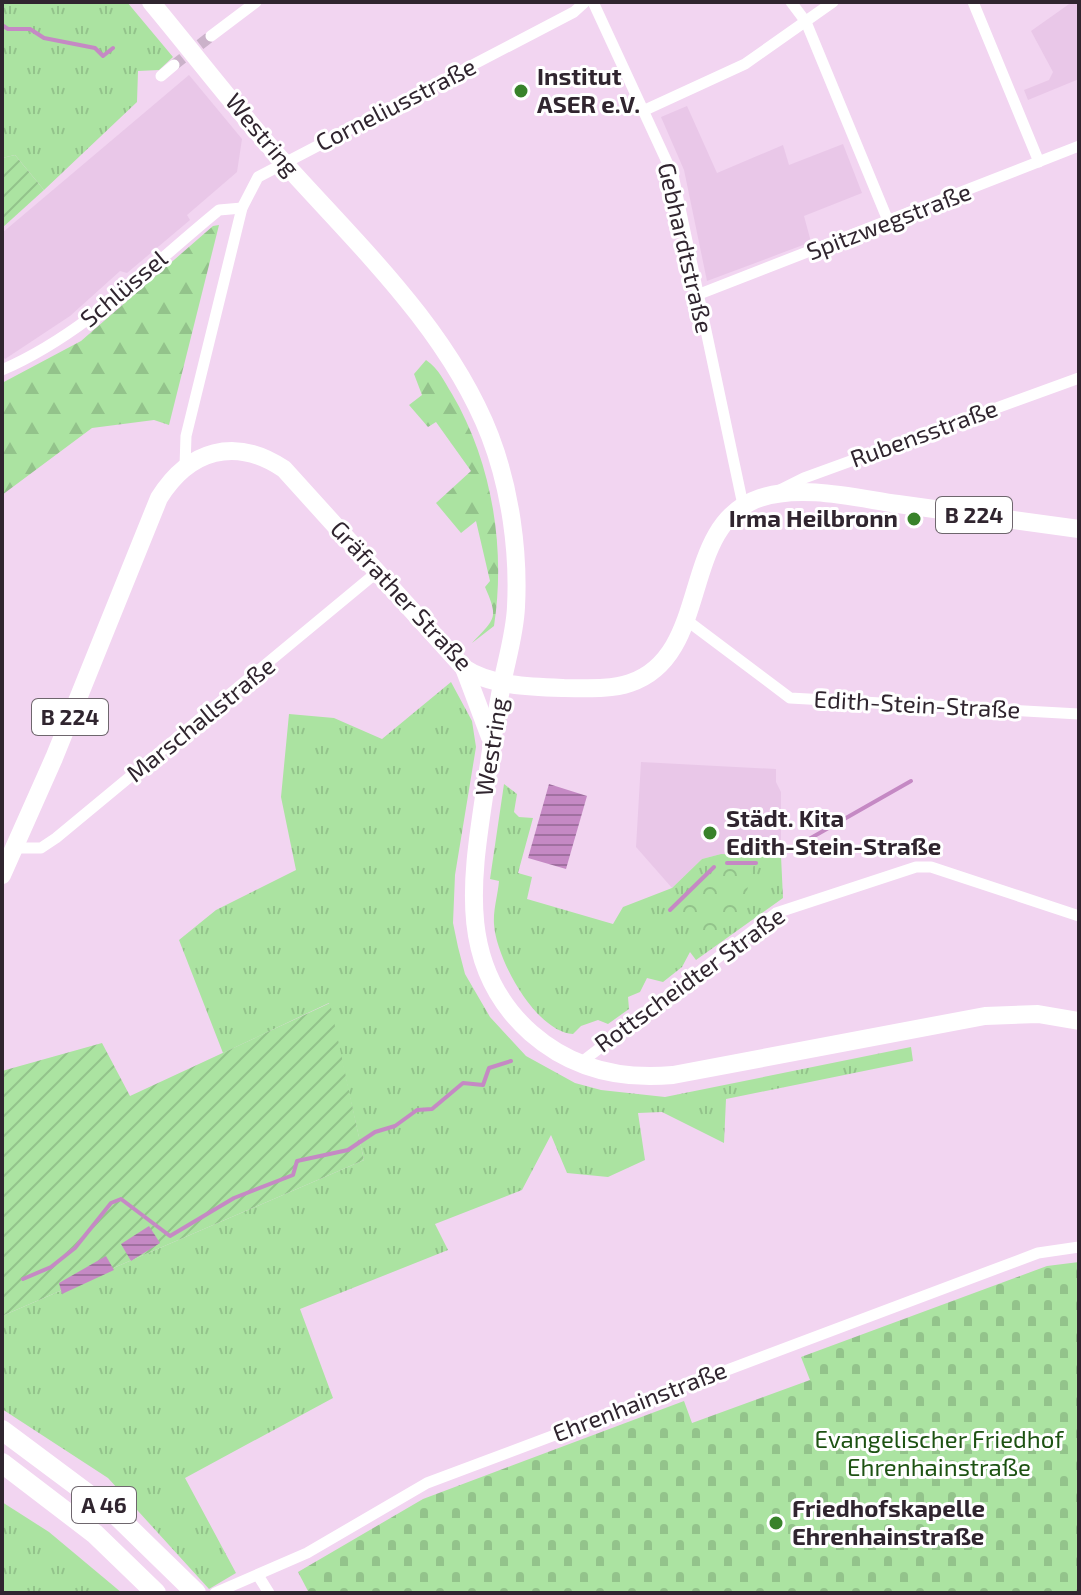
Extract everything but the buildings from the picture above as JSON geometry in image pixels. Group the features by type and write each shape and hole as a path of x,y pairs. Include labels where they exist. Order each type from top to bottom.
{"highway":[{"name":"A 46","path":"2,1430 116,1515 196,1593"},
{"name":"A 46","path":"2,1463 95,1534 156,1593"}],"main road":[{"name":"Westring","path":"151,2 284,163 393,285 445,352 491,437 516,558 516,610 492,742 472,882 476,935 490,978 504,1002 543,1043 579,1064 605,1073 643,1078 985,1016 1038,1014 1079,1021"},
{"name":"Gräfrather Straße","path":"2,875 16,848 159,498 185,466 219,452 235,450 265,457 284,469 464,668 477,677 567,688 627,685 650,674 666,660 718,532 743,505 772,495 809,493 1079,529"},
{"path":"464,668 492,742"}],"street":[{"path":"211,36 256,2"},
{"name":"Corneliusstraße","path":"185,466 186,436 242,208 258,177 574,12 585,2"},
{"name":"Gebhardtstraße","path":"593,2 673,175 743,505"},
{"path":"791,2 806,22 889,223"},
{"path":"645,110 745,64 833,2"},
{"path":"973,2 1039,162"},
{"path":"161,76 174,65"},
{"name":"Spitzwegstraße","path":"697,295 889,223 1079,146"},
{"name":"Schlüssel","path":"2,370 47,349 81,326 219,210 242,208"},
{"name":"Rubensstraße","path":"772,495 804,478 1079,378"},
{"name":"Marschallstraße","path":"16,848 41,848 56,838 376,573"},
{"name":"Edith-Stein-Straße","path":"685,619 790,698 1079,714"},
{"name":"Rottscheidter Straße","path":"579,1064 776,913 916,867 931,867 1079,916"},
{"name":"Ehrenhainstraße","path":"215,1593 259,1577 307,1553 427,1483 1038,1253 1079,1247"},
{"path":"259,1577 269,1593"}],"shaded area":[{"path":"1072,2 1079,2 1079,79 1028,100 1024,90 1049,80 1053,72 1031,31"},
{"path":"189,75 242,139 237,172 187,215 190,220 127,273 120,271 70,316 5,359 2,355 2,233"},
{"path":"687,106 717,173 783,145 789,165 843,144 862,193 804,216 811,242 707,281 684,170 661,117"},
{"name":"Städt. Kita Edith-Stein-Straße","path":"641,762 776,769 776,782 781,792 781,856 721,854 702,859 672,888 636,847"},
{"path":"549,784 587,796 566,869 528,858"},
{"path":"149,1226 160,1243 131,1261 121,1244"},
{"path":"106,1256 114,1270 62,1294 59,1283"}],"green space":[{"path":"2,2 127,2 173,57 159,70 138,71 137,102 44,190 15,155 2,158"},
{"path":"15,155 44,190 2,228 2,158"},
{"path":"219,225 169,425 154,420 92,428 2,495 2,383 81,341 213,226"},
{"path":"426,360 441,376 466,420 486,477 497,536 494,626 472,643 492,618 492,606 485,587 490,581 476,521 461,533 436,503 471,471 436,422 428,427 409,405 422,395 414,374"},
{"path":"451,682 472,721 476,747 455,875 453,923 465,974 490,1017 526,1056 575,1083 601,1090 665,1097 911,1047 913,1061 726,1099 724,1143 662,1112 638,1113 645,1160 608,1177 567,1173 551,1135 522,1190 435,1224 448,1250 300,1309 333,1398 185,1478 236,1573 209,1589 108,1478 2,1409 2,1316 364,1160 329,1003 223,1053 179,940 216,910 296,870 281,797 289,714 334,718 382,739"},
{"path":"504,784 517,794 514,812 519,817 533,818 518,873 532,877 527,899 613,924 623,907 672,888 702,859 721,854 781,856 783,898 696,960 690,952 682,967 663,982 647,978 640,992 628,997 629,1009 608,1024 598,1020 581,1026 573,1034 559,1030 532,1008 520,991 496,939 494,919 499,881 490,879"},
{"path":"754,864 742,910 701,942 674,909 722,866"},
{"path":"330,1003 364,1160 2,1316 2,1071 102,1043 130,1096"},
{"name":"Evangelischer Friedhof Ehrenhainstraße","path":"1079,1262 1079,1593 309,1593 298,1572 423,1499 684,1401 692,1423 810,1380 801,1357 1047,1266"},
{"path":"2,1502 49,1532 122,1593 2,1593"}],"waterway":[{"path":"2,25 8,29 30,29 44,38 95,48 103,56 113,48"},
{"path":"788,851 911,781"},
{"path":"727,863 756,863"},
{"path":"670,910 714,867"},
{"path":"23,1279 51,1267 75,1248 111,1203 121,1199 170,1236 234,1198 293,1175 297,1161 348,1150 375,1132 395,1126 417,1110 432,1109 463,1083 483,1085 489,1068 511,1061"}],"tunnel":[{"path":"174,65 211,36"}],"place":[{"name":"Institut ASER e.V.","path":"521,91"},
{"name":"Irma Heilbronn","path":"914,519"},
{"name":"Städt. Kita Edith-Stein-Straße","path":"710,833"},
{"name":"Friedhofskapelle Ehrenhainstraße","path":"776,1523"}]}
